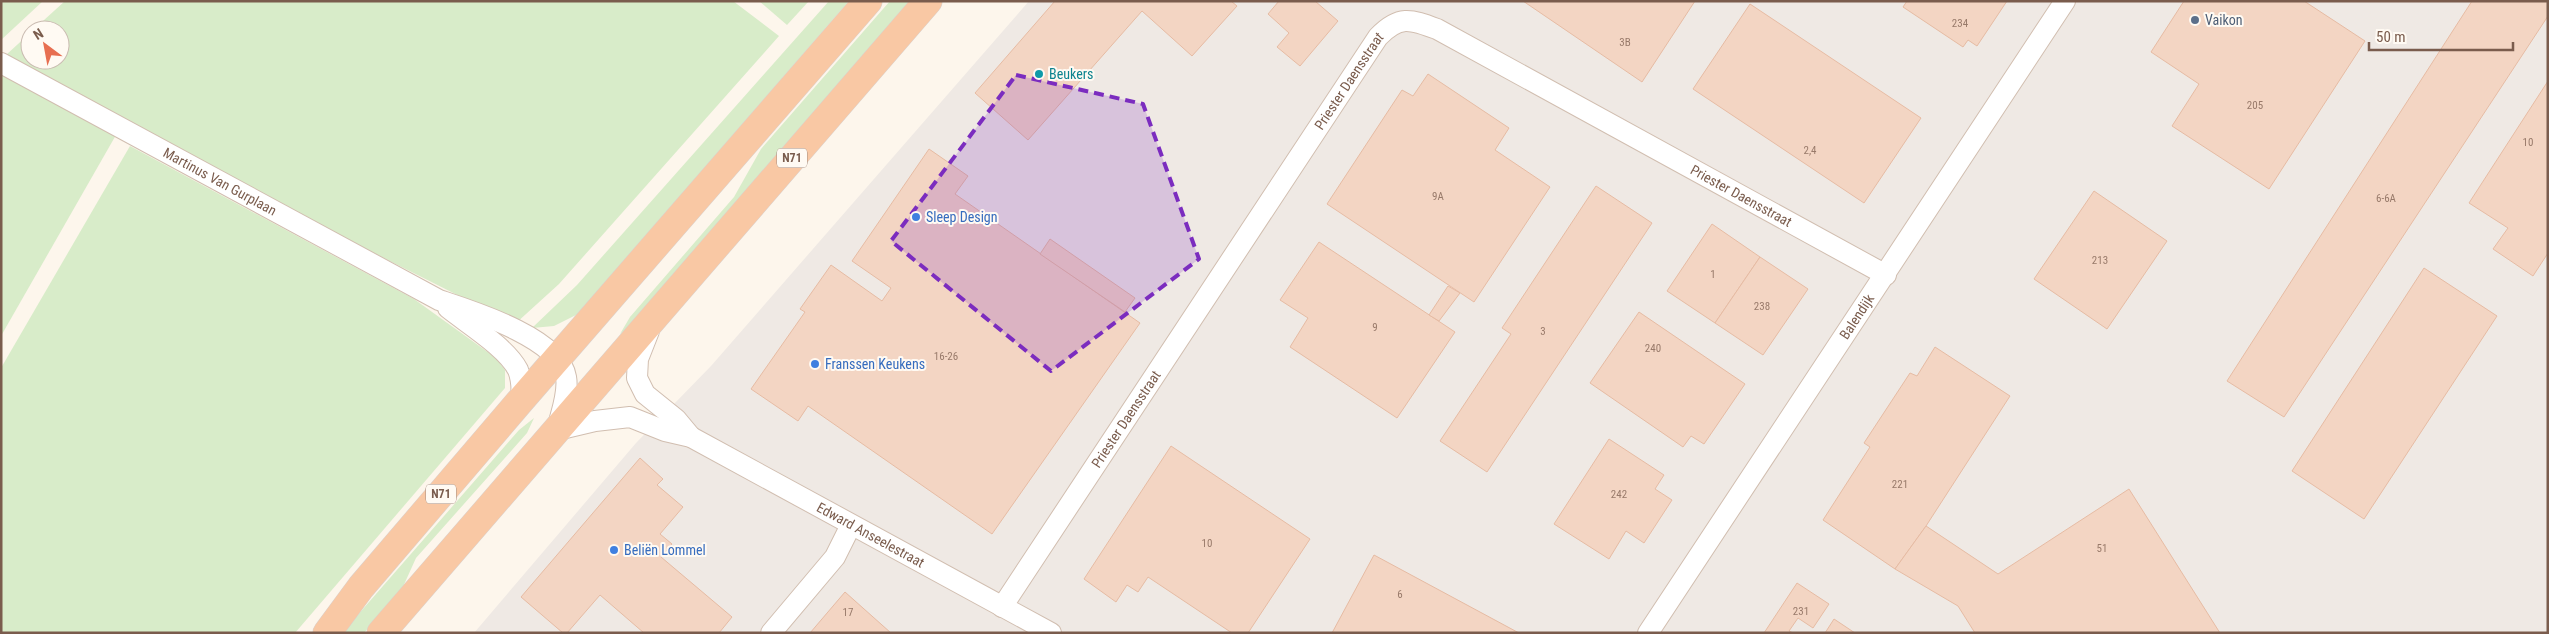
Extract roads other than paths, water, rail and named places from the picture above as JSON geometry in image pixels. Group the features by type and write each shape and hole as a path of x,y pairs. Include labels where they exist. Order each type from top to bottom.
{"highway":[{"name":"N71","path":"327,633 361,587 521,400 868,1"},
{"name":"N71","path":"381,633 928,1"}],"street":[{"name":"Balendijk","path":"1648,633 2065,1"},
{"name":"Priester Daensstraat","path":"1002,606 1378,37 1390,25 1400,21 1416,22 1436,29 1886,275"},
{"name":"Martinus Van Gurplaan","path":"1,64 439,300 490,317 524,334 558,358"},
{"name":"Martinus Van Gurplaan","path":"439,300 504,353 518,369 522,386 521,400"},
{"name":"Edward Anseelestraat","path":"656,315 638,359 637,378 645,394 676,419 691,437"},
{"name":"Martinus Van Gurplaan","path":"524,334 556,338 572,333 590,321"},
{"path":"557,430 566,377 558,358"},
{"name":"Edward Anseelestraat","path":"557,430 595,421 630,417 664,431 691,437 1051,633"},
{"path":"771,633 835,558 851,525"}],"place":[{"name":"Vaikon","path":"2195,20"},
{"name":"Beukers","path":"1039,74"},
{"name":"Sleep Design","path":"916,217"},
{"name":"Franssen Keukens","path":"815,364"},
{"name":"Beliën Lommel","path":"614,550"}]}
